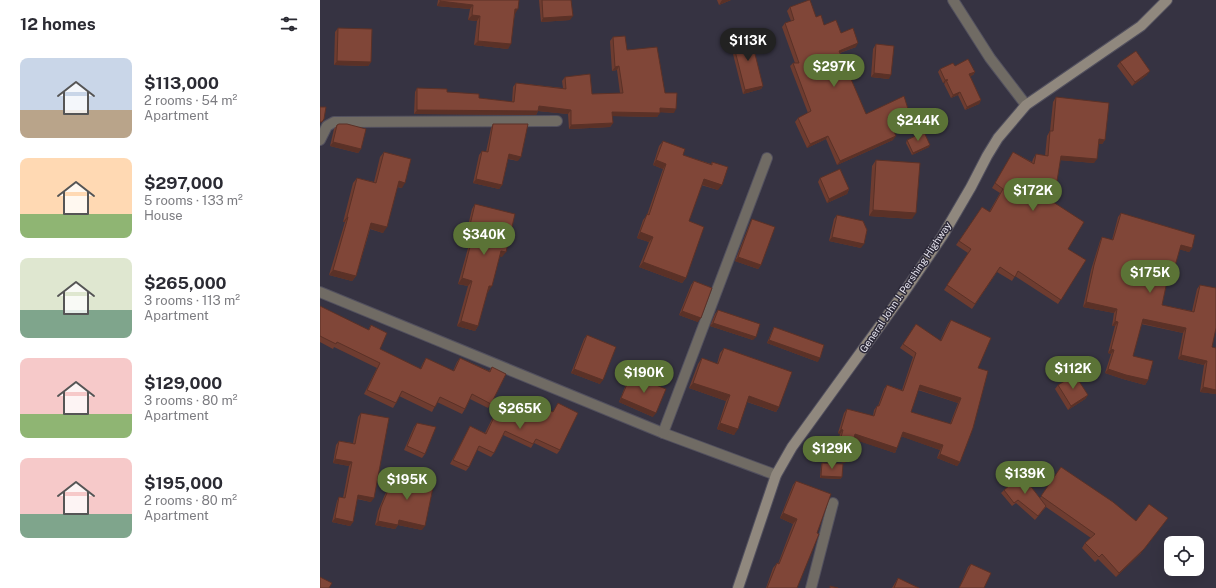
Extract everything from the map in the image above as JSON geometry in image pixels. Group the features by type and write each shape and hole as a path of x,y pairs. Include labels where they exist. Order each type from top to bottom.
{"main road":[{"name":"General John J. Pershing Highway","path":"738,588 776,475 792,447 903,294 943,235 994,144 1026,105 1141,26 1167,0"}],"street":[{"path":"953,0 990,58 1026,105"},
{"path":"320,140 327,126 334,122 557,121"},
{"path":"663,433 767,158"},
{"path":"320,292 663,433 776,475"},
{"path":"811,588 833,503"}],"building":[{"path":"440,0 519,0 518,9 515,9 511,44 478,41 480,16 472,15 473,5"},
{"path":"542,0 571,0 573,16 543,18"},
{"path":"809,0 816,17 821,15 824,25 836,20 841,33 853,28 858,43 839,51 866,114 904,96 908,109 888,117 896,136 840,161 828,136 810,144 798,118 811,111 793,63 799,63 785,23 794,20 790,7"},
{"path":"338,28 372,29 371,62 337,61"},
{"path":"750,34 763,86 745,90 732,39"},
{"path":"625,36 627,50 657,47 665,93 677,93 676,109 660,108 660,113 612,112 613,123 571,125 571,110 539,106 538,111 417,110 417,88 447,89 447,92 479,94 479,98 514,102 516,83 566,89 565,77 590,74 592,94 623,93 619,66 615,67 613,37"},
{"path":"876,44 894,46 891,75 874,73"},
{"path":"1136,51 1150,71 1135,82 1120,62"},
{"path":"968,59 975,72 969,74 981,100 967,107 960,92 953,95 940,69 953,63 955,66"},
{"path":"1056,97 1109,103 1105,140 1099,139 1097,159 1061,156 1057,181 1047,198 1084,222 1068,249 1086,260 1061,300 1018,271 1015,277 1000,267 975,304 947,285 971,249 959,241 982,207 990,212 1003,189 995,183 1013,152 1034,164 1036,154 1048,156 1050,131 1053,131"},
{"path":"320,107 326,107 322,122 320,122"},
{"path":"347,124 366,129 361,149 333,142 337,125"},
{"path":"493,124 528,124 521,157 509,154 502,185 476,179 482,151 488,152"},
{"path":"924,132 930,145 913,153 907,140"},
{"path":"663,141 685,149 683,155 712,165 712,162 728,167 722,185 704,179 689,221 704,227 686,278 643,262 653,237 640,232 647,214 649,215 666,164 656,160"},
{"path":"384,152 411,159 405,183 399,181 387,227 371,223 356,276 333,270 357,178 376,183"},
{"path":"876,160 920,163 916,213 873,210"},
{"path":"840,169 849,189 829,199 820,178"},
{"path":"475,204 515,214 506,252 501,251 492,286 489,286 478,326 461,321 472,281 462,278 471,243 466,242"},
{"path":"1121,213 1195,235 1192,248 1181,245 1173,273 1169,272 1162,305 1194,312 1200,285 1216,288 1216,328 1212,347 1216,348 1216,390 1203,387 1207,361 1181,355 1186,328 1143,319 1133,356 1153,361 1148,380 1108,369 1114,350 1111,349 1118,322 1115,321 1117,309 1086,302 1102,237 1113,240"},
{"path":"837,215 863,221 867,230 864,244 832,237"},
{"path":"752,219 775,227 761,265 738,257"},
{"path":"694,281 712,288 701,318 682,311"},
{"path":"320,306 369,330 371,325 387,333 380,349 421,369 426,358 454,371 460,358 490,372 492,367 506,374 491,404 472,394 465,409 440,397 435,407 402,391 396,403 367,390 380,363 337,342 336,344 320,336"},
{"path":"718,310 760,324 756,337 713,323"},
{"path":"951,320 991,338 978,368 988,371 973,428 960,462 940,454 943,445 903,432 897,448 855,434 848,459 836,455 847,409 874,416 887,385 903,391 916,353 903,344 916,324 941,341","holes":["920,385 961,398 951,424 911,412"]},
{"path":"774,327 824,345 820,358 769,340"},
{"path":"587,335 616,347 603,380 574,369"},
{"path":"724,348 792,372 779,407 749,396 738,429 720,423 730,395 693,383 702,358 718,364"},
{"path":"631,375 666,389 656,413 621,398"},
{"path":"1075,375 1088,395 1071,406 1058,385"},
{"path":"524,398 553,412 558,403 578,413 560,450 536,439 533,444 505,431 494,453 479,446 469,467 453,460 470,426 486,434 497,411 514,419"},
{"path":"361,413 389,418 374,498 358,495 353,522 335,518 339,497 345,498 352,462 335,459 339,441 355,444"},
{"path":"417,423 436,427 425,454 407,446"},
{"path":"822,463 843,464 842,477 821,476"},
{"path":"1061,467 1113,502 1136,521 1149,504 1168,518 1144,549 1119,573 1102,554 1099,557 1085,543 1095,534 1041,496"},
{"path":"395,474 434,483 425,526 399,520 398,525 378,521 381,507"},
{"path":"1022,475 1046,506 1038,516 1018,500 1014,503 1004,490"},
{"path":"796,481 831,494 817,533 819,534 797,588 767,588 777,563 779,564 797,519 783,513"},
{"path":"971,564 991,573 984,588 959,588"},
{"path":"320,577 332,583 329,588 320,588"},
{"path":"898,578 919,588 894,588"}]}
